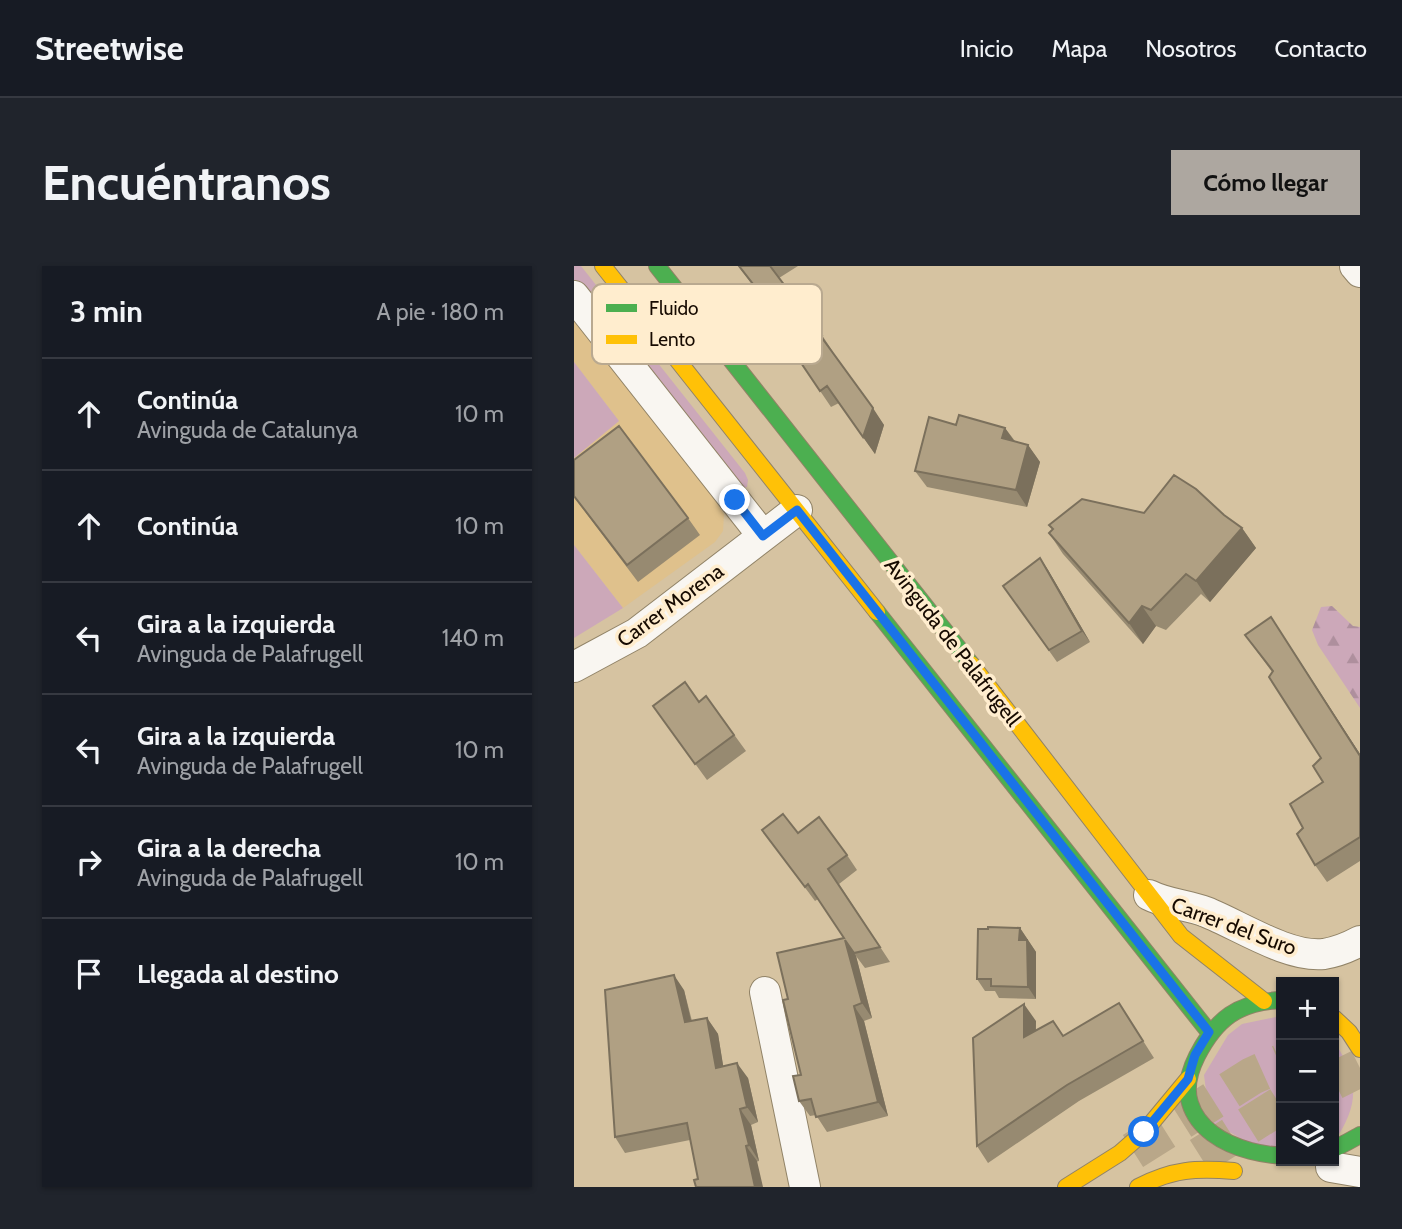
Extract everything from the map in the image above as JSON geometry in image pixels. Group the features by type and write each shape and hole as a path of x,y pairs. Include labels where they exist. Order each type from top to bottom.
{"main road":[{"name":"Avinguda de Palafrugell","path":"603,266 617,284"},
{"name":"Avinguda de Palafrugell","path":"657,266 671,284"},
{"name":"Avinguda de Palafrugell","path":"681,364 1209,1032"},
{"name":"Avinguda de Palafrugell","path":"734,364 1181,936 1264,1001"},
{"path":"1253,1179 1221,1162 1201,1139 1190,1111 1188,1079 1195,1055 1209,1032 1234,1012 1264,1001 1276,1000"},
{"path":"1339,1017 1360,1049"},
{"path":"1066,1187 1128,1146 1144,1132 1188,1079"},
{"path":"1322,1172 1343,1158 1360,1135"},
{"path":"1138,1187 1173,1171 1192,1167 1234,1171"}],"street":[{"path":"1355,266 1360,272"},
{"path":"574,296 592,319"},
{"path":"628,364 763,536 797,510"},
{"name":"Carrer Morena","path":"574,667 637,633 763,536"},
{"name":"Carrer del Suro","path":"1149,894 1157,899 1203,911 1275,943 1299,950 1326,954 1360,941"},
{"path":"765,992 804,1187"},
{"path":"1322,1172 1360,1172"}],"shaded area":[{"path":"574,321 592,344 592,364 608,364 724,514 723,531 715,542 623,608 574,545 574,458 619,421 574,362"}],"green space":[{"path":"574,266 581,266 595,284 592,284 592,304 574,281"},
{"path":"574,362 619,421 574,458"},
{"path":"640,364 659,364 748,480 747,487 740,489"},
{"path":"574,545 623,608 574,638"},
{"path":"1332,606 1353,626 1360,627 1360,708 1318,645 1312,630 1321,607"},
{"path":"1276,1017 1276,1158 1210,1121 1204,1075 1228,1035 1242,1024"},
{"path":"1339,1050 1352,1080 1353,1092 1352,1104 1339,1133"}],"building":[{"path":"739,266 770,266 784,284 753,284"},
{"path":"822,338 873,408 863,437 827,386 820,391 802,364 822,364"},
{"path":"959,415 1005,428 1002,438 1028,445 1016,490 915,471 929,417 956,425"},
{"path":"619,426 688,518 627,565 574,496 574,460"},
{"path":"1174,475 1196,489 1242,528 1196,581 1186,574 1151,610 1142,606 1129,623 1049,533 1053,529 1049,525 1082,499 1144,513"},
{"path":"1040,558 1082,631 1049,650 1003,586"},
{"path":"1271,617 1360,756 1360,837 1315,865 1297,834 1303,828 1290,804 1323,782 1313,766 1321,758 1269,677 1273,671 1245,635"},
{"path":"685,682 699,702 706,696 734,735 695,764 653,706"},
{"path":"783,814 798,833 819,817 847,855 828,869 880,947 854,953 845,940 862,1003 854,1006 878,1102 816,1117 811,1099 799,1101 793,1076 801,1075 783,1000 788,999 777,953 844,938 808,884 805,887 762,830"},
{"path":"1020,928 1019,940 1027,940 1028,987 991,986 991,979 977,979 978,929"},
{"path":"674,975 685,1022 707,1018 716,1068 737,1063 747,1107 740,1109 755,1187 696,1187 694,1180 698,1179 687,1123 615,1137 605,990"},
{"path":"1119,1003 1143,1041 1067,1085 977,1146 973,1038 1024,1004 1024,1037 1053,1021 1063,1036"}],"tunnel":[{"path":"1133,1151 1252,1076 1276,1065"},
{"path":"1339,1078 1360,1068"},
{"path":"1200,1156 1276,1108"}],"traffic: fast":[{"path":"657,266 671,284"},
{"path":"734,364 971,664"},
{"path":"877,612 1209,1032"},
{"path":"1276,1000 1252,1004 1230,1015 1204,1043 1192,1067 1188,1085 1190,1103 1199,1120 1212,1134 1230,1144 1272,1155 1293,1156 1331,1150 1360,1135"}],"traffic: slow":[{"path":"603,266 617,284"},
{"path":"681,364 877,612"},
{"path":"971,664 1181,936 1264,1001"},
{"path":"1339,1023 1360,1049"},
{"path":"1066,1187 1120,1153 1144,1132 1188,1079"},
{"path":"1138,1187 1162,1176 1185,1171 1234,1171"}],"route":[{"path":"735,500 763,536 797,510 1209,1032 1195,1055 1188,1079 1144,1132"}]}
